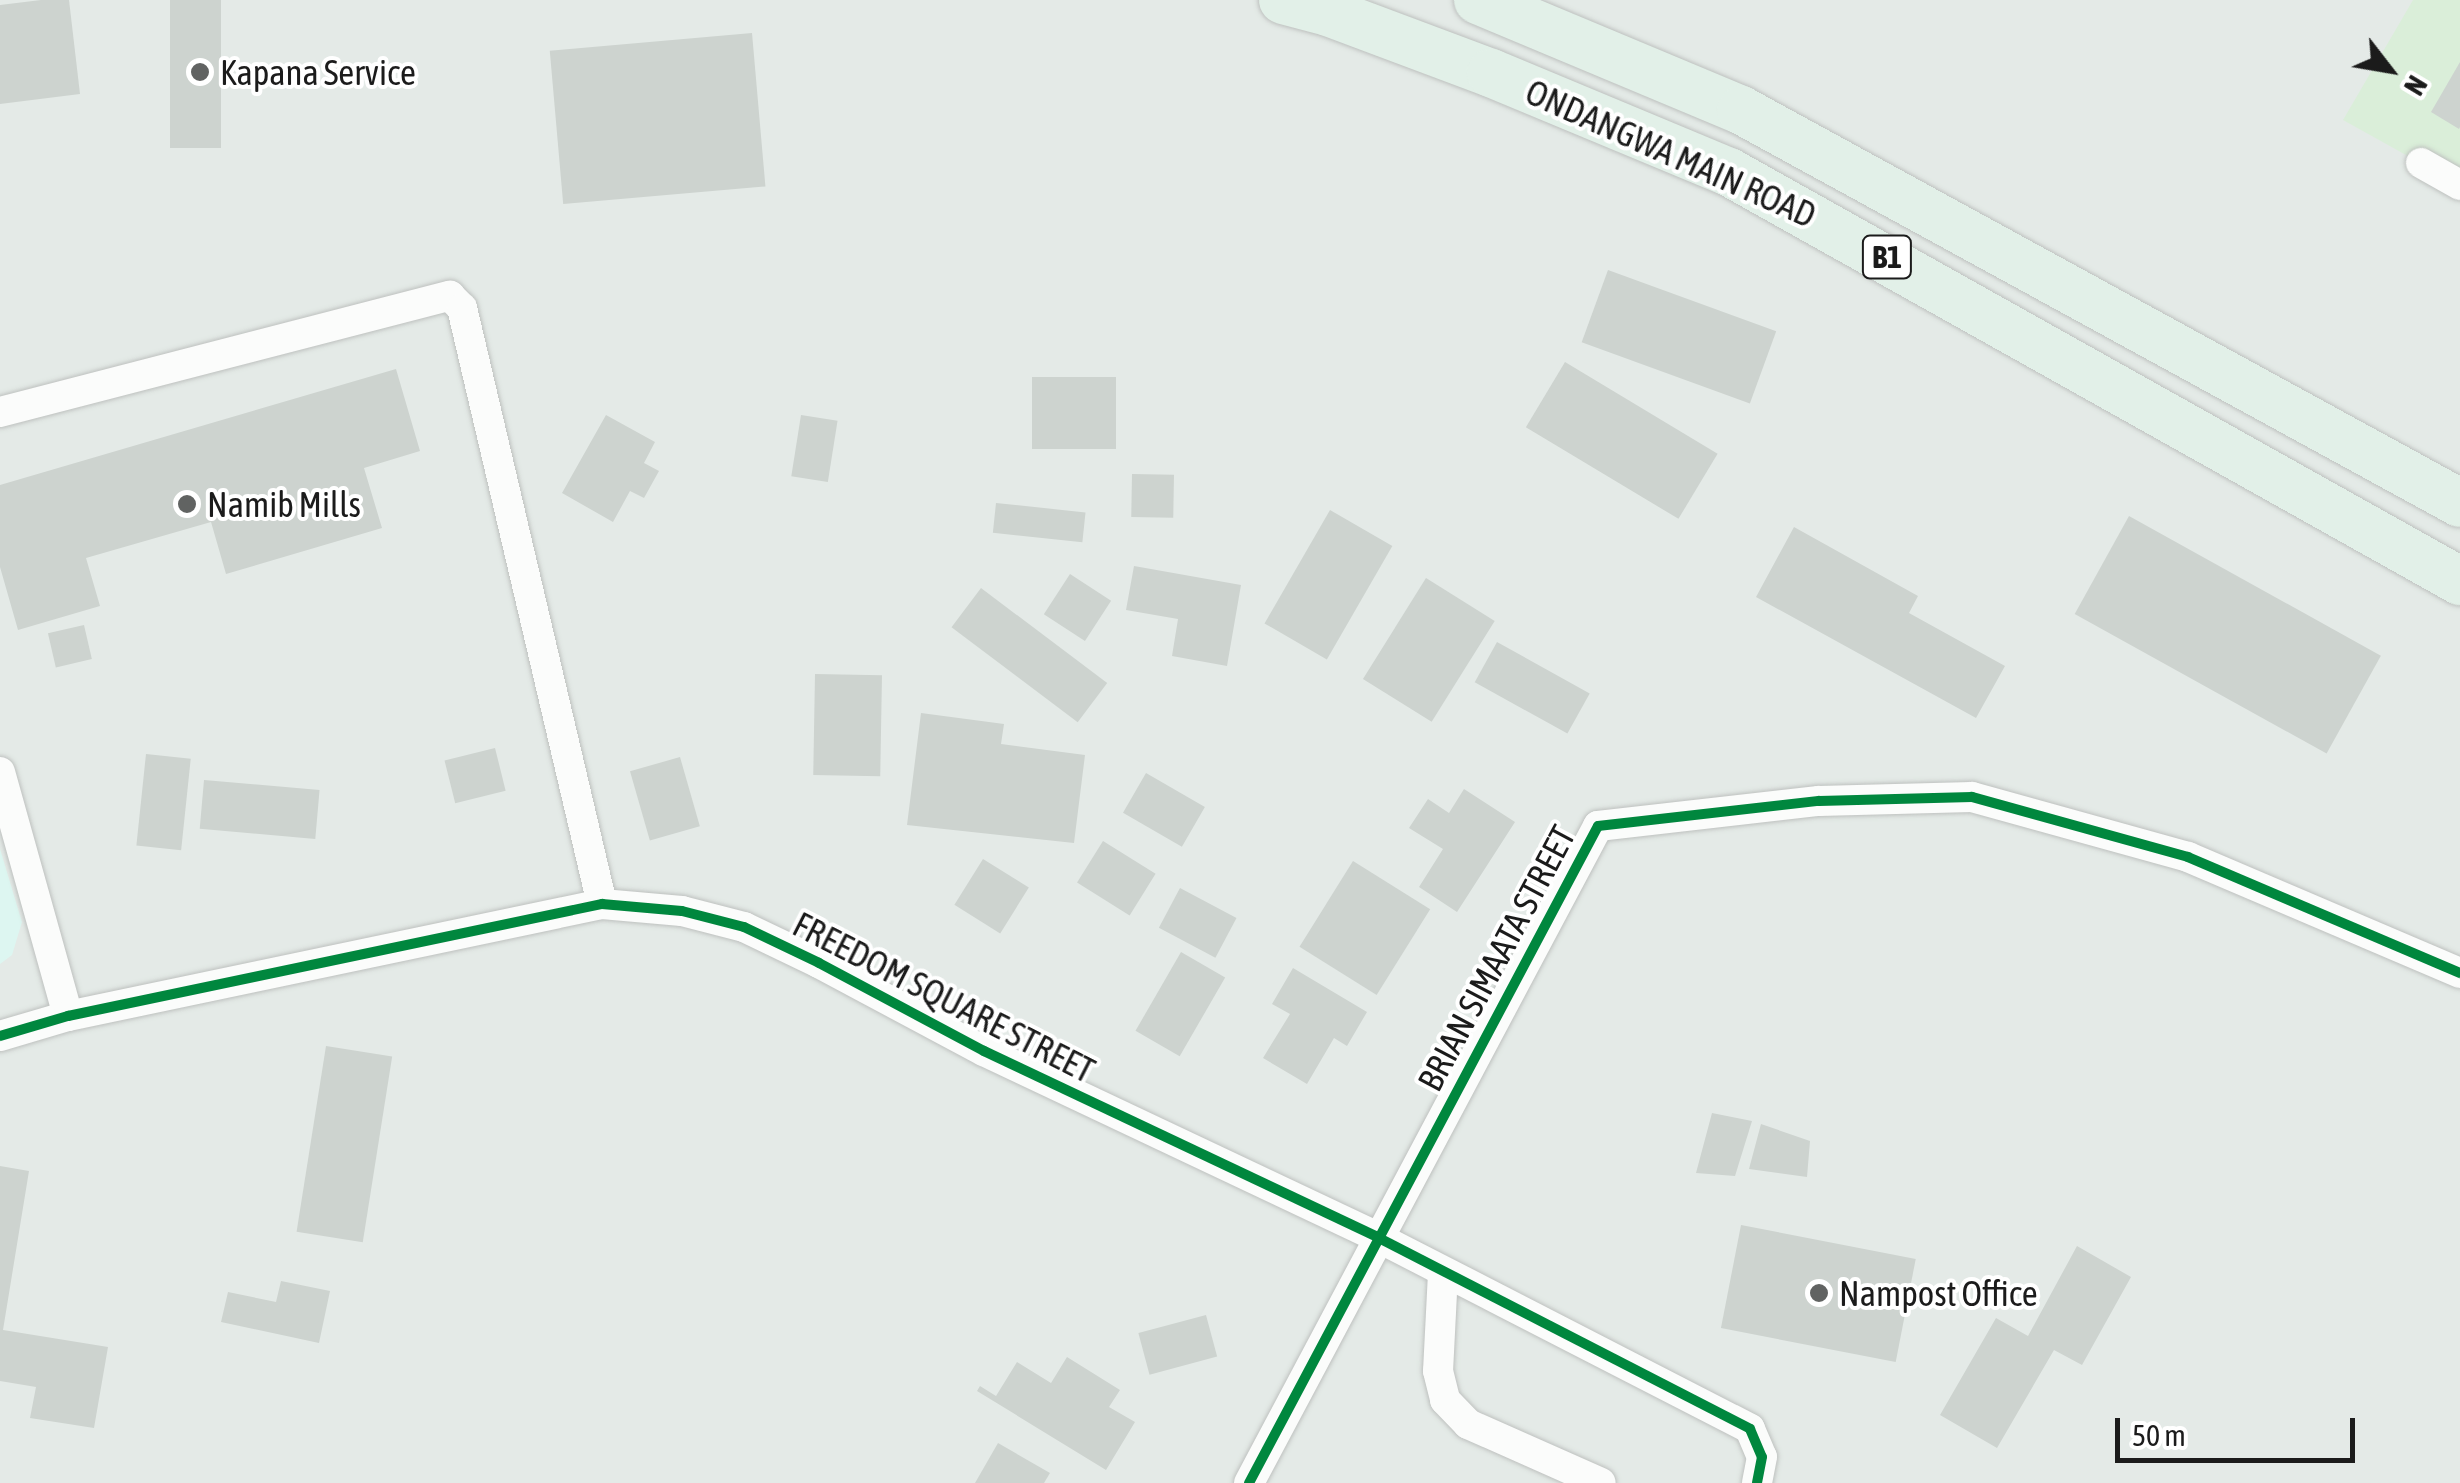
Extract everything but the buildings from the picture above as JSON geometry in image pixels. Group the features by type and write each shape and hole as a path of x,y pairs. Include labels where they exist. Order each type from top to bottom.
{"main road":[{"name":"ONDANGWA MAIN ROAD","path":"1283,0 1328,12 1578,106 1730,172 2460,581"},
{"name":"ONDANGWA MAIN ROAD","path":"1478,0 1741,110 2460,504"}],"street":[{"path":"2421,164 2460,185"},
{"path":"0,412 450,296 462,308 602,904"},
{"path":"0,772 68,1016"},
{"name":"BRIAN SIMAATA STREET","path":"1248,1483 1598,826 1819,801 1972,797 2188,857 2460,973"},
{"name":"FREEDOM SQUARE STREET","path":"0,1036 68,1016 602,904 682,910 744,926 984,1051 1379,1238 1750,1429 1762,1458 1757,1483"},
{"path":"1443,1273 1438,1371 1445,1400 1468,1424 1601,1483"}],"shaded area":[{"path":"2413,0 2460,0 2460,185 2343,120"},
{"path":"0,849 22,922 12,955 0,964"}],"cycle path":[{"path":"1249,1483 1598,826 1819,801 1972,797 2188,857 2460,973"},
{"path":"0,1036 68,1016 602,904 682,911 744,927 819,963 984,1051 1379,1238 1750,1429 1762,1457 1757,1483"}],"place":[{"name":"Kapana Service","path":"200,72"},
{"name":"Namib Mills","path":"187,504"},
{"name":"Nampost Office","path":"1819,1293"}]}
